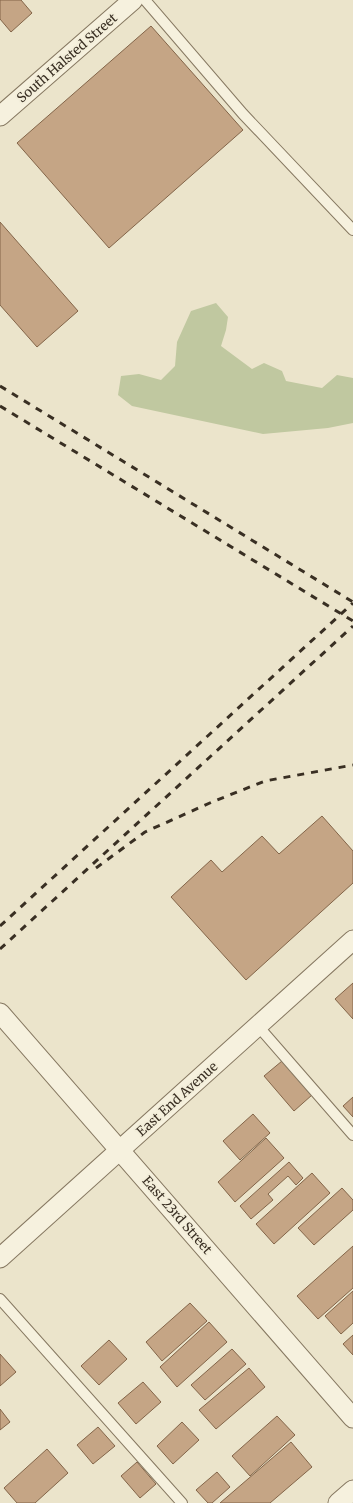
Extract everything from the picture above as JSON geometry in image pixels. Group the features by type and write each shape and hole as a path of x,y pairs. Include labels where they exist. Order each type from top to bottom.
{"street":[{"name":"South Halsted Street","path":"0,116 133,0"},
{"name":"East End Avenue","path":"0,1258 353,940"},
{"name":"East 23rd Street","path":"0,1014 353,1418"},
{"path":"338,1503 353,1490"}],"lane":[{"path":"145,0 156,15 243,114 353,230"},
{"path":"258,1026 353,1135"},
{"path":"0,1299 182,1503"}],"green space":[{"path":"216,303 228,317 221,346 252,369 264,363 282,371 286,381 322,388 337,375 353,378 353,423 328,428 263,434 132,406 118,395 121,376 139,374 161,380 175,366 177,342 191,311"}],"building":[{"path":"0,0 21,0 32,13 11,32 0,19"},
{"path":"151,26 243,130 109,248 17,143"},
{"path":"0,222 78,311 37,347 0,305"},
{"path":"322,816 353,851 353,883 246,980 171,897 211,860 222,872 262,836 279,854"},
{"path":"353,983 353,1019 335,999"},
{"path":"282,1061 312,1095 294,1111 264,1076"},
{"path":"353,1097 353,1117 343,1106"},
{"path":"253,1114 270,1133 240,1160 223,1141"},
{"path":"266,1138 284,1158 235,1202 218,1182"},
{"path":"289,1162 303,1178 296,1185 288,1176 268,1194 273,1200 251,1219 240,1206"},
{"path":"312,1173 330,1193 274,1244 256,1224"},
{"path":"342,1188 353,1200 353,1210 314,1245 298,1228"},
{"path":"353,1246 353,1288 318,1319 297,1296"},
{"path":"353,1291 353,1323 341,1334 325,1316"},
{"path":"190,1303 207,1321 162,1361 146,1342"},
{"path":"209,1322 227,1342 177,1387 160,1367"},
{"path":"353,1335 353,1355 343,1344"},
{"path":"109,1340 127,1359 99,1385 81,1366"},
{"path":"232,1349 246,1364 205,1400 191,1385"},
{"path":"0,1354 16,1372 0,1386"},
{"path":"249,1368 265,1387 216,1429 199,1410"},
{"path":"143,1382 161,1402 136,1424 118,1403"},
{"path":"0,1409 10,1422 0,1430"},
{"path":"277,1416 295,1435 250,1476 232,1456"},
{"path":"182,1422 199,1440 173,1464 157,1446"},
{"path":"98,1427 115,1446 93,1464 77,1445"},
{"path":"291,1442 312,1467 270,1503 220,1503"},
{"path":"47,1449 68,1473 35,1503 17,1503 4,1488"},
{"path":"137,1462 156,1484 140,1498 121,1476"},
{"path":"217,1472 230,1487 212,1503 208,1503 196,1490"}],"railway":[{"path":"0,386 353,602"},
{"path":"0,406 353,621"},
{"path":"0,926 353,603"},
{"path":"0,949 353,626"},
{"path":"96,868 145,832 212,802 265,781 353,765"}]}
